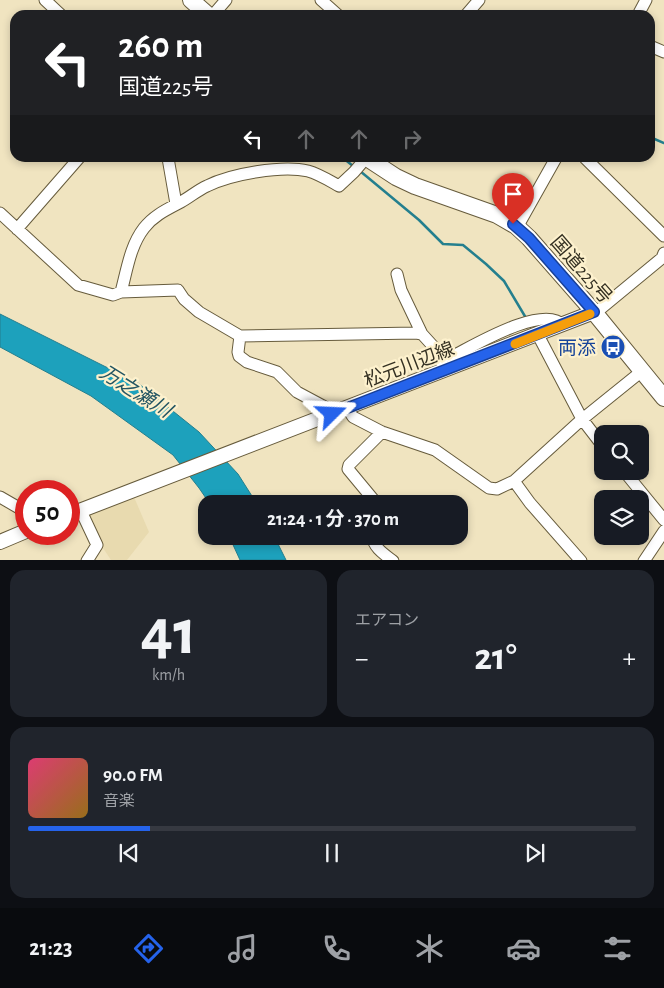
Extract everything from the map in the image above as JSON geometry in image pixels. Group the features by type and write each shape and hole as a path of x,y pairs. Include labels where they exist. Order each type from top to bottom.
{"highway":[{"path":"191,0 202,10"},
{"name":"国道225号","path":"362,163 415,186 497,215 516,226 529,238 594,312 664,398"}],"main road":[{"name":"松元川辺線","path":"80,511 594,312"},
{"path":"0,542 15,536"}],"street":[{"path":"45,0 56,10"},
{"path":"217,10 226,0"},
{"path":"321,0 332,10"},
{"path":"471,10 480,0"},
{"path":"17,229 76,162"},
{"path":"169,162 176,204"},
{"path":"516,226 554,162"},
{"path":"589,162 664,236"},
{"path":"121,292 134,242 153,218 215,182 251,173 280,169 310,171 339,186 362,163"},
{"path":"0,213 78,285 113,295 121,292 178,290 193,307 240,336 416,332 422,334"},
{"path":"594,312 599,310 663,257"},
{"path":"398,274 401,290 422,334 442,356 445,370"},
{"path":"442,356 454,356 524,322 550,319 559,321 563,325"},
{"path":"538,335 581,420 594,435"},
{"path":"240,336 238,352 242,359 277,372 297,392 325,407 332,414"},
{"path":"347,408 353,417 382,432 435,450 489,488 497,489 514,481 581,420 642,371"},
{"path":"370,495 348,469 349,465 382,432"},
{"path":"631,480 664,520"},
{"path":"514,481 530,504 581,560"},
{"path":"0,497 15,506"},
{"path":"80,520 97,545 87,560"},
{"path":"644,560 664,531"},
{"path":"375,545 393,560"}],"shaded area":[{"path":"134,497 149,532 127,560 111,560 86,515"}],"water":[{"name":"万之瀬川","path":"0,314 138,383 199,432 238,474 251,495 204,495 173,455 91,396 0,347"},
{"path":"233,545 278,545 286,560 240,560"}],"waterway":[{"path":"655,139 664,143"},
{"path":"348,162 353,166"},
{"path":"360,171 419,220 443,244 463,245 486,264 504,281 526,318"}],"slow traffic":[{"path":"515,344 590,314"}],"place":[{"name":"両添","path":"613,347"}],"route":[{"path":"332,414 594,312 529,238 513,224"}]}
